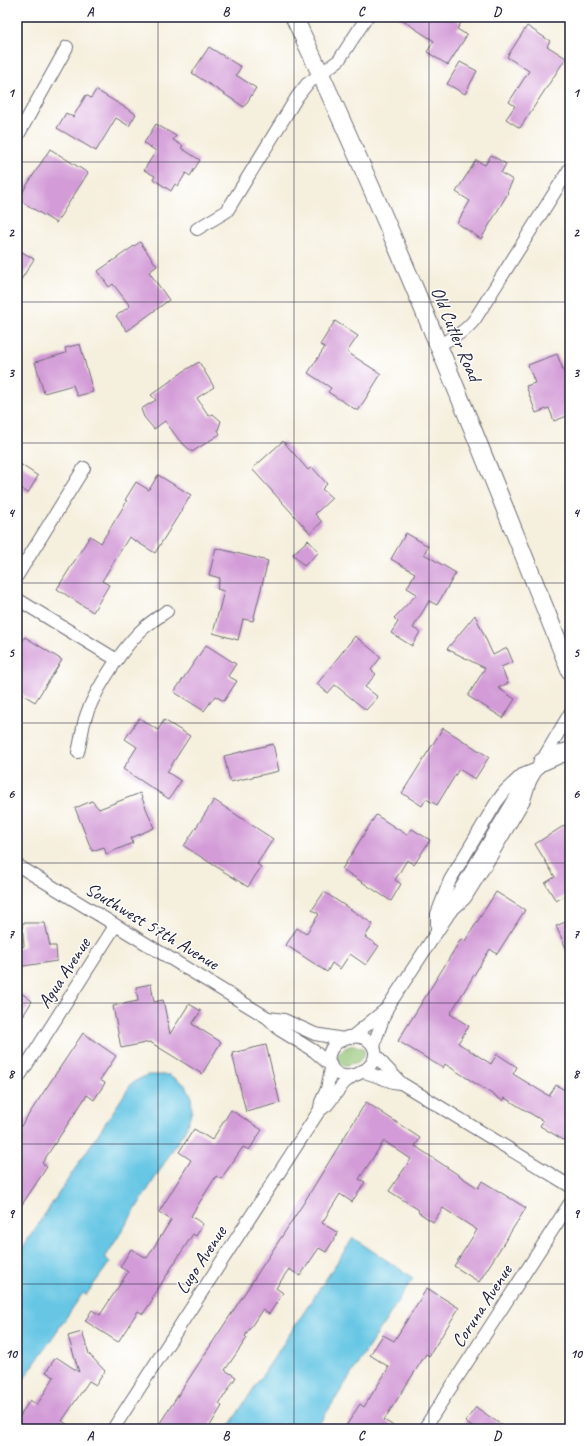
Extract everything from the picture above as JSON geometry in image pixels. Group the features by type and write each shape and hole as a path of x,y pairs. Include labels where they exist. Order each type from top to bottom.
{"main road":[{"name":"Old Cutler Road","path":"294,17 438,345 570,671"},
{"path":"540,766 563,753 570,751"}],"street":[{"path":"197,229 227,211 297,97 307,84 339,60 367,17"},
{"path":"17,137 67,46"},
{"path":"438,345 468,328 475,319 570,168"},
{"path":"17,576 84,468"},
{"path":"17,599 117,660"},
{"path":"78,752 89,708 117,660 144,628 167,611"},
{"path":"319,1111 320,1102 327,1089 330,1067 328,1055 330,1049 337,1042 348,1038 375,1020 387,1008 450,912 465,898 524,800 530,781 570,713"},
{"path":"437,931 437,914 448,886 458,865 496,803 505,791 522,775 540,766"},
{"name":"Southwest 57th Avenue","path":"17,865 268,1018 280,1030 314,1051 330,1067"},
{"name":"Agua Avenue","path":"17,1080 115,926"},
{"path":"319,1111 327,1105 344,1083 366,1069 372,1063 376,1038 387,1008"},
{"name":"Southwest 57th Avenue","path":"268,1018 284,1020 315,1034 348,1038"},
{"path":"348,1038 366,1039 401,1083 570,1186"},
{"path":"330,1067 339,1075 344,1076 358,1073 401,1083"},
{"name":"Lugo Avenue","path":"113,1429 319,1111"},
{"name":"Coruna Avenue","path":"424,1429 570,1203"}],"green space":[{"path":"354,1045 364,1050 364,1056 358,1062 343,1066 337,1059 338,1055 342,1050"}],"water":[{"path":"147,1075 169,1075 184,1084 191,1095 192,1111 185,1130 105,1258 110,1262 86,1295 83,1293 17,1389 17,1256 132,1083"},
{"path":"353,1238 413,1278 316,1429 227,1429"}],"building":[{"path":"397,17 452,17 461,23 457,29 467,35 448,65 427,52 434,41"},
{"path":"527,26 550,41 547,46 566,58 520,128 506,119 515,106 509,102 529,71 507,57"},
{"path":"209,47 241,67 236,75 256,88 244,107 192,73"},
{"path":"460,62 477,71 465,94 447,84"},
{"path":"96,90 136,114 129,126 116,118 96,151 57,128 66,113 73,117 86,95 91,98"},
{"path":"156,124 176,136 173,140 183,146 181,148 200,160 190,176 186,173 178,186 175,184 171,191 153,179 155,176 144,170 156,151 144,143"},
{"path":"50,149 88,173 56,223 18,199"},
{"path":"491,155 506,164 501,173 513,180 507,192 508,193 481,239 457,223 470,201 456,192 476,160 485,165"},
{"path":"140,242 157,266 149,272 169,300 127,331 116,316 130,306 113,284 109,287 98,271"},
{"path":"17,249 34,259 17,286"},
{"path":"335,321 358,336 347,352 381,374 358,411 328,392 331,388 308,373 325,347 320,345"},
{"path":"80,344 93,392 77,396 73,385 44,393 35,362 66,353 65,348"},
{"path":"557,354 570,388 570,415 554,421 549,408 536,413 526,386 535,383 528,365"},
{"path":"199,362 214,387 197,398 209,416 213,414 221,421 218,430 220,434 192,452 179,440 165,421 154,429 144,417 141,409 156,400 151,395"},
{"path":"283,441 308,470 312,467 327,484 322,489 332,498 315,514 322,522 310,533 252,469"},
{"path":"17,462 38,476 28,493 17,486"},
{"path":"158,475 191,495 155,553 129,537 102,581 109,585 93,612 57,589 90,536 101,543 127,501 125,500 136,482 149,490"},
{"path":"406,533 428,546 424,554 456,573 437,605 429,601 413,628 420,632 412,646 391,633 398,622 394,618 417,594 407,588 415,573 391,559"},
{"path":"308,540 319,552 304,566 293,554"},
{"path":"216,548 268,561 253,621 243,619 238,640 213,633 224,591 217,589 220,578 209,575"},
{"path":"475,615 493,655 507,648 513,662 501,667 508,683 498,688 515,699 503,718 468,696 485,668 447,649"},
{"path":"355,636 381,657 371,670 376,674 365,687 378,697 366,710 335,685 328,693 317,684"},
{"path":"25,637 62,660 35,702 17,691 17,650"},
{"path":"206,645 236,664 228,676 237,681 224,701 215,696 204,711 174,692"},
{"path":"139,718 158,730 164,720 190,736 167,772 181,781 169,799 123,769 137,747 125,739"},
{"path":"443,728 489,757 475,779 459,769 437,805 426,799 422,806 402,793"},
{"path":"273,744 279,771 230,782 224,756"},
{"path":"140,793 154,828 131,838 133,843 106,854 104,847 92,851 75,808 92,801 99,809"},
{"path":"214,800 273,839 257,864 261,867 248,887 184,846"},
{"path":"376,815 407,835 412,829 430,840 414,865 407,860 395,880 401,884 391,901 342,869"},
{"path":"565,825 570,834 570,893 556,901 545,883 555,877 535,844"},
{"path":"324,892 373,924 365,937 379,946 366,965 350,954 340,969 332,963 327,972 286,945 297,928 306,934 319,914 312,910"},
{"path":"496,892 525,910 497,954 490,949 450,1014 469,1026 458,1043 491,1064 497,1054 517,1067 513,1074 549,1096 556,1085 570,1093 570,1144 540,1126 543,1121 505,1098 503,1101 445,1064 443,1068 398,1041 461,939 465,941"},
{"path":"570,920 570,957 556,926"},
{"path":"22,923 45,923 50,946 56,946 57,961 17,967 17,949 24,946"},
{"path":"151,984 154,1002 163,1000 170,1034 189,1004 201,1011 192,1024 221,1042 202,1074 150,1042 121,1048 113,1006 138,1001 136,987"},
{"path":"17,990 32,1001 17,1026"},
{"path":"83,1033 116,1056 100,1080 105,1083 94,1100 87,1095 42,1163 47,1167 17,1212 17,1132"},
{"path":"266,1045 280,1103 246,1112 232,1053"},
{"path":"366,1102 420,1138 415,1146 478,1188 482,1181 526,1208 479,1282 454,1266 477,1230 443,1208 433,1222 418,1212 419,1210 389,1191 411,1159 384,1141 359,1179 365,1182 352,1202 340,1194 322,1223 338,1233 326,1252 319,1248 300,1276 289,1269 276,1288 283,1293 269,1314 262,1310 245,1336 247,1338 225,1370 236,1377 219,1404 222,1406 208,1429 156,1429 303,1204"},
{"path":"231,1110 262,1130 249,1150 243,1147 221,1179 216,1176 191,1216 203,1224 196,1236 193,1234 143,1314 138,1311 118,1342 85,1321 92,1310 100,1315 128,1272 120,1267 131,1249 147,1258 171,1220 159,1212 191,1160 179,1152 194,1129 212,1140"},
{"path":"427,1288 459,1308 429,1356 426,1354 384,1420 398,1429 344,1429 360,1404 364,1407 389,1367 370,1355 383,1335 394,1341"},
{"path":"82,1332 89,1354 105,1371 96,1385 89,1381 62,1421 75,1429 17,1429 17,1421 30,1400 37,1405 54,1377 46,1372 56,1357 79,1372 68,1336"},
{"path":"476,1407 507,1429 475,1429 465,1422"}]}
